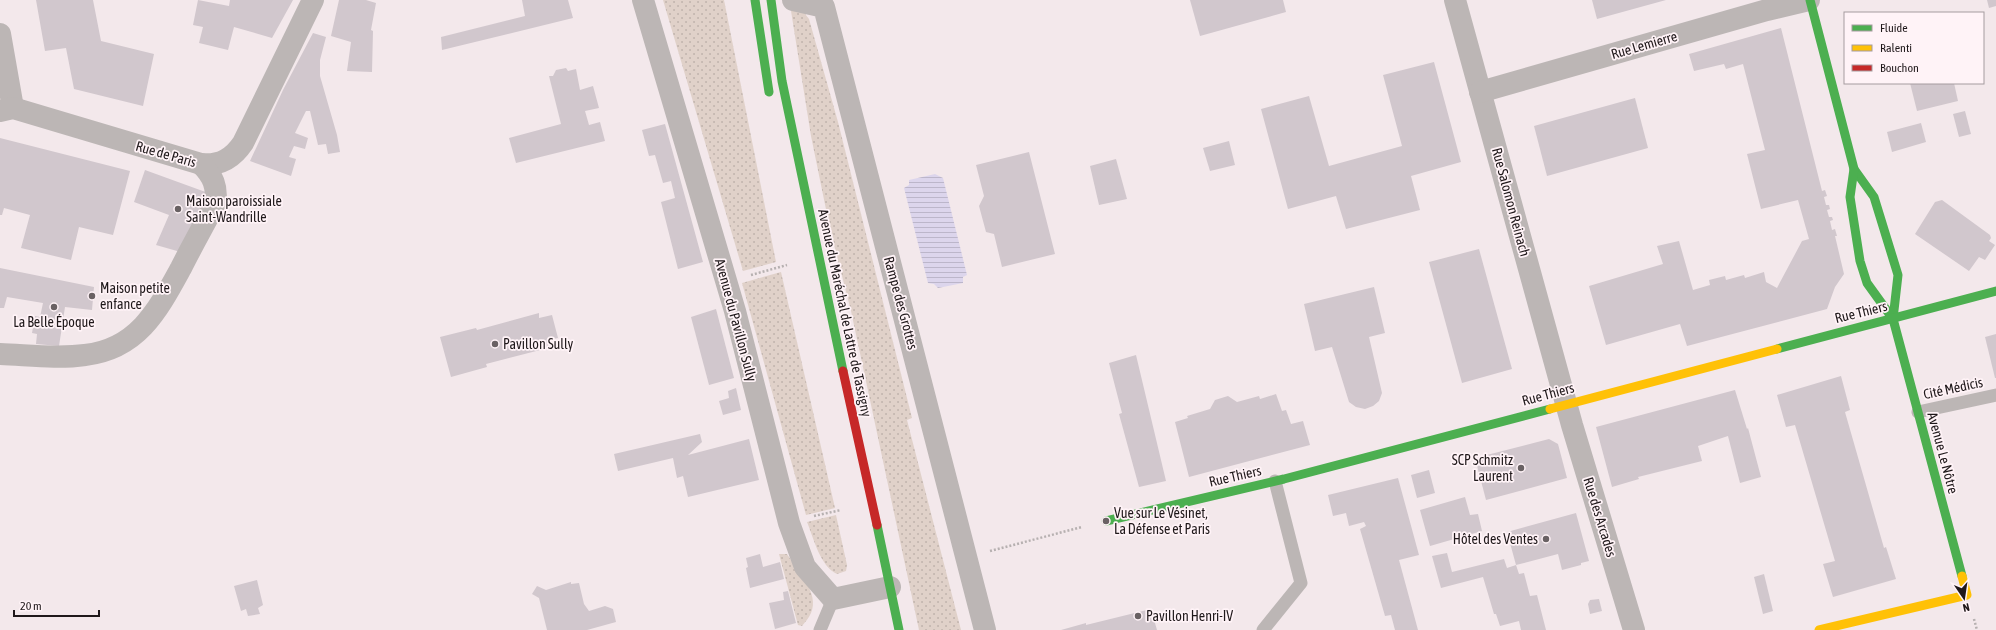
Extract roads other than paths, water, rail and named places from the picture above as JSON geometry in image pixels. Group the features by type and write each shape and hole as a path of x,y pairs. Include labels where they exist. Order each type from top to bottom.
{"main road":[{"path":"755,0 770,99"},
{"name":"Avenue du Maréchal de Lattre de Tassigny","path":"771,0 781,73 878,589 899,630"},
{"path":"1809,0 1854,169 1874,197 1898,275 1893,318"},
{"path":"1854,169 1850,197 1860,261 1867,282 1893,318"},
{"name":"Rue Thiers","path":"1106,521 1275,481 1996,291"},
{"name":"Avenue Le Nôtre","path":"1819,630 1967,595 1893,318"}],"street":[{"name":"Rue de Paris","path":"6,109 201,164 220,162 228,159 239,150 312,0"},
{"name":"Avenue du Pavillon Sully","path":"643,0 734,312 789,523 805,567 833,599"},
{"name":"Rampe des Grottes","path":"793,0 824,7 985,630"},
{"name":"Rue Salomon Reinach","path":"1455,0 1566,404"},
{"name":"Rue Lemierre","path":"1480,92 1752,14 1809,0"},
{"path":"0,34 6,109"},
{"path":"0,354 63,356 91,354 118,345 144,327 160,306 215,204 216,194 214,181 201,164"},
{"name":"Rue des Arcades","path":"1566,404 1634,630"},
{"path":"833,599 878,589"}],"lane":[{"name":"Cité Médicis","path":"1918,412 1996,395"},
{"path":"1263,630 1301,583 1275,481"},
{"path":"820,630 833,599"}],"place":[{"name":"Maison paroissiale Saint-Wandrille","path":"178,209"},
{"name":"Maison petite enfance","path":"92,296"},
{"name":"La Belle Époque","path":"54,307"},
{"name":"Pavillon Sully","path":"495,344"},
{"name":"SCP Schmitz Laurent","path":"1521,468"},
{"name":"Vue sur Le Vésinet, La Défense et Paris","path":"1106,521"},
{"name":"Hôtel des Ventes","path":"1546,539"},
{"name":"Pavillon Henri-IV","path":"1138,616"}]}
